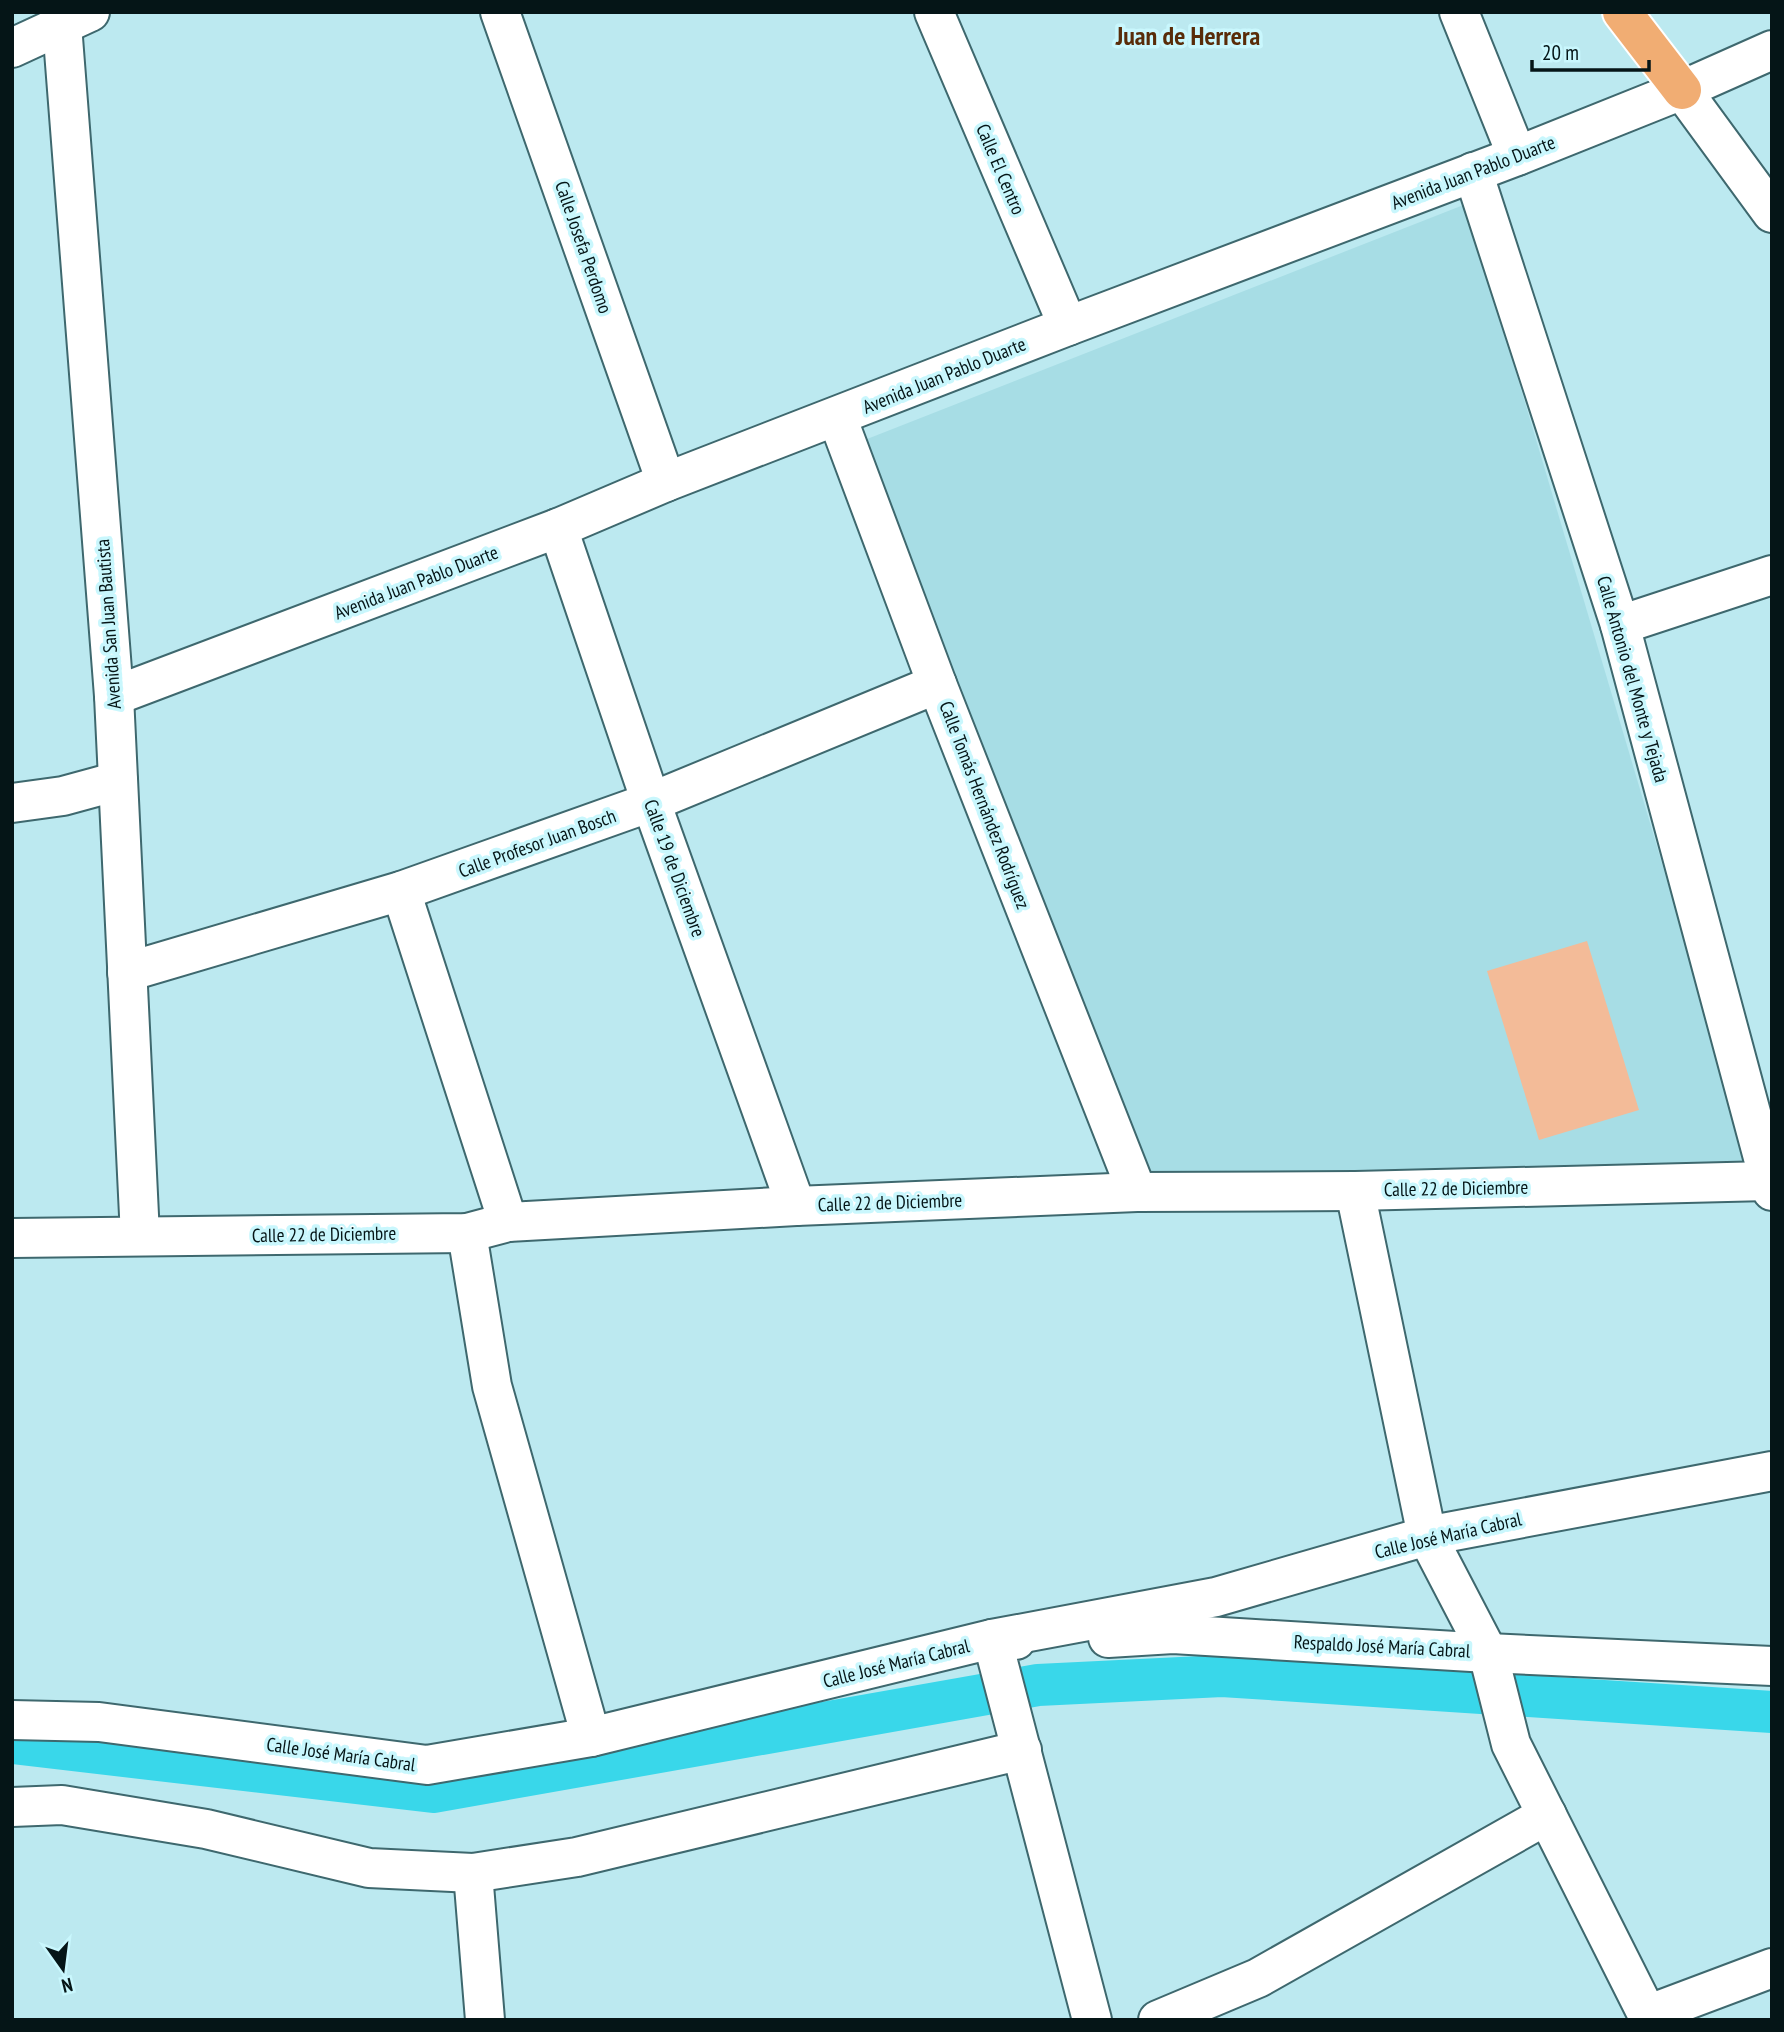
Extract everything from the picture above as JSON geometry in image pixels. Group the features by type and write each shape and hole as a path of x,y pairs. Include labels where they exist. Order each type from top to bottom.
{"main road":[{"path":"1622,12 1682,90"}],"street":[{"name":"Calle Josefa Perdomo","path":"500,12 666,482"},
{"name":"Calle El Centro","path":"934,12 1068,326"},
{"path":"1459,12 1517,156"},
{"path":"12,48 72,16"},
{"name":"Avenida San Juan Bautista","path":"72,16 114,696 140,1236"},
{"name":"Avenida Juan Pablo Duarte","path":"114,696 558,528 666,482 1068,326 1517,156 1682,90 1772,50"},
{"path":"1682,90 1772,213"},
{"name":"Calle Antonio del Monte y Tejada","path":"1473,172 1620,625 1770,1186"},
{"name":"Calle Tomás Hernández Rodríguez","path":"837,417 937,684 1137,1192"},
{"name":"Calle 19 de Diciembre","path":"558,528 651,802 796,1206"},
{"path":"1620,625 1772,575"},
{"name":"Calle Profesor Juan Bosch","path":"127,972 401,891 651,802 937,684"},
{"path":"12,803 63,796 118,781"},
{"path":"401,891 508,1222"},
{"name":"Calle 22 de Diciembre","path":"12,1238 467,1233 508,1222 796,1206 1137,1192 1770,1186"},
{"path":"1355,1191 1427,1536 1491,1662 1511,1744 1649,2017 1772,1968"},
{"path":"467,1233 492,1386 592,1737"},
{"name":"Calle José María Cabral","path":"12,1720 99,1722 427,1765 592,1737 996,1655 1216,1597 1427,1536 1772,1471"},
{"name":"Respaldo José María Cabral","path":"996,1655 1080,1640 1173,1634 1491,1662 1772,1666"},
{"path":"996,1655 1092,2020"},
{"path":"12,1807 62,1805 206,1829 369,1868 473,1873 577,1857 1021,1750"},
{"path":"1157,2020 1258,1978 1547,1815"},
{"path":"473,1873 485,2020"}],"shaded area":[{"path":"1466,204 1752,1166 1147,1174 862,441"},
{"path":"1587,941 1639,1110 1539,1140 1487,971"}],"waterway":[{"path":"12,1743 433,1792 1038,1685 1222,1676 1772,1712"}],"district":[{"name":"Juan de Herrera","path":"1188,35"}]}
